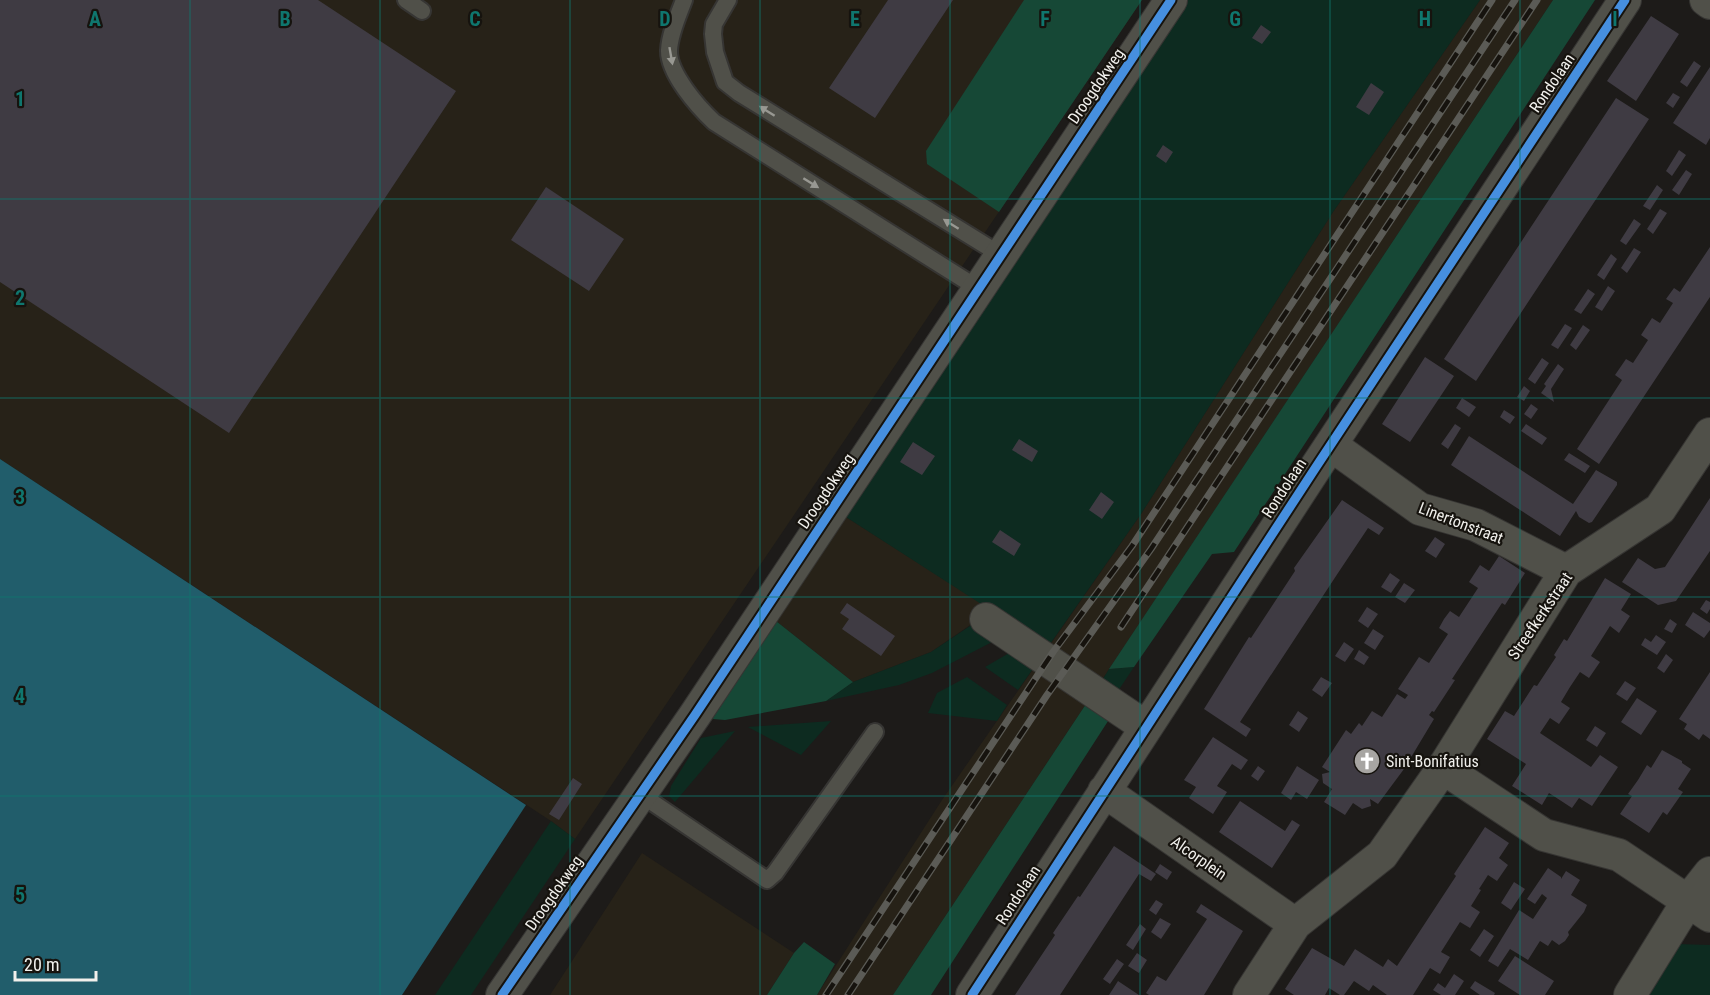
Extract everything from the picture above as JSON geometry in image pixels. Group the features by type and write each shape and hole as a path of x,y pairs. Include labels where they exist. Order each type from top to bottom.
{"street":[{"name":"Droogdokweg","path":"502,995 640,794 1171,0"},
{"name":"Rondolaan","path":"972,995 1624,0"},
{"path":"1706,0 1710,3"},
{"name":"Streefkerkstraat","path":"1443,768 1566,571 1660,509 1710,434"},
{"name":"Linertonstraat","path":"1331,446 1420,509 1476,525 1566,571"},
{"path":"986,619 1146,727"},
{"path":"1249,995 1295,924 1382,855 1443,768 1544,835 1618,855 1699,908"},
{"name":"Alcorplein","path":"1104,791 1295,924"},
{"path":"1630,995 1699,908 1710,873"}],"lane":[{"path":"406,0 422,11"},
{"path":"684,0 671,35 669,53 680,79 701,110 714,122 979,289"},
{"path":"728,0 714,24 713,34 725,82 739,93 1001,255"},
{"path":"640,794 767,880 775,873 874,732"}],"shaded area":[{"path":"0,0 1142,0 575,839 0,459"},
{"path":"1480,0 1553,0 893,995 817,995 942,800 1141,514 1333,212"},
{"path":"846,517 992,610 931,652 853,682 776,621"},
{"path":"642,853 794,953 767,995 550,995"}],"green space":[{"path":"1024,0 1142,0 999,212 927,164 926,151"},
{"path":"1188,0 1480,0 1333,212 1141,514 1048,647 846,517"},
{"path":"1553,0 1595,0 1234,552 1212,554 1134,667 1109,669"},
{"path":"776,621 853,682 826,701 725,720 713,719 714,704"},
{"path":"973,624 996,640 932,673 899,685 826,701 853,682 931,652"},
{"path":"1016,649 1037,663 1018,690 985,667"},
{"path":"1134,667 1118,691 1101,682 1109,669"},
{"path":"967,677 1007,705 997,721 928,713 937,693"},
{"path":"1086,704 1110,718 931,995 893,995"},
{"path":"831,721 801,755 748,727"},
{"path":"735,731 675,802 669,796 671,786 701,738"},
{"path":"551,821 575,839 471,995 435,995"},
{"path":"804,942 835,964 817,995 767,995 794,953"},
{"path":"1675,944 1710,945 1710,995 1642,995"}],"water":[{"path":"0,459 526,805 402,995 0,995"}],"building":[{"path":"0,0 318,0 456,91 229,433 0,282"},
{"path":"888,0 953,0 875,118 829,88"},
{"path":"1651,16 1679,34 1636,101 1607,81"},
{"path":"1261,25 1271,32 1262,44 1252,38"},
{"path":"1694,61 1701,66 1687,87 1680,82"},
{"path":"1710,67 1710,138 1706,145 1673,123"},
{"path":"1371,83 1384,92 1369,115 1356,107"},
{"path":"1673,93 1680,97 1673,108 1666,103"},
{"path":"1616,98 1649,119 1476,381 1444,359"},
{"path":"1163,145 1173,152 1166,163 1156,156"},
{"path":"1679,150 1686,155 1672,176 1666,171"},
{"path":"1686,170 1692,174 1679,195 1672,190"},
{"path":"1657,185 1663,190 1650,210 1643,206"},
{"path":"546,187 624,239 589,291 511,240"},
{"path":"1660,209 1667,213 1653,234 1647,229"},
{"path":"1634,219 1641,224 1626,245 1620,241"},
{"path":"1710,247 1710,297 1599,464 1577,449 1622,380 1615,375 1626,359 1633,363 1648,340 1641,335 1652,318 1660,323 1673,303 1666,299 1674,288 1680,292"},
{"path":"1634,248 1641,252 1627,273 1621,268"},
{"path":"1611,254 1617,259 1604,280 1597,275"},
{"path":"1608,286 1615,291 1602,311 1595,307"},
{"path":"1588,289 1595,294 1581,314 1574,310"},
{"path":"1565,324 1572,328 1558,349 1551,345"},
{"path":"1583,325 1590,330 1576,350 1570,345"},
{"path":"1425,357 1454,376 1410,442 1382,424"},
{"path":"1542,358 1549,363 1535,384 1528,379"},
{"path":"1558,364 1564,369 1551,389 1554,402 1541,393 1546,386 1544,384"},
{"path":"1524,386 1530,391 1524,401 1517,397"},
{"path":"1462,398 1476,407 1469,417 1456,408"},
{"path":"1531,404 1538,409 1531,419 1524,414"},
{"path":"1504,410 1515,417 1510,424 1500,417"},
{"path":"1455,424 1461,428 1448,449 1441,444"},
{"path":"1526,424 1547,438 1542,445 1521,431"},
{"path":"1469,436 1573,504 1596,470 1617,482 1617,485 1592,522 1589,523 1579,517 1576,511 1560,536 1451,465"},
{"path":"1019,439 1038,451 1032,462 1012,450"},
{"path":"913,442 935,456 922,475 900,462"},
{"path":"1569,453 1590,466 1585,473 1564,460"},
{"path":"1101,492 1114,502 1102,519 1089,510"},
{"path":"1710,498 1710,551 1676,601 1658,605 1622,582 1638,558 1655,569 1665,567"},
{"path":"1342,500 1384,528 1379,535 1368,528 1338,573 1240,722 1251,729 1246,737 1204,709 1249,637 1251,638 1295,571 1294,568"},
{"path":"1000,530 1021,544 1014,556 992,542"},
{"path":"1435,537 1445,544 1436,558 1425,551"},
{"path":"1499,556 1525,573 1505,605 1502,603 1452,679 1455,680 1434,712 1432,711 1429,715 1434,719 1404,769 1378,804 1370,799 1371,806 1362,809 1353,803 1345,815 1324,802 1332,789 1323,783 1322,774 1330,772 1322,767 1346,730 1351,734 1359,723 1362,726 1372,711 1382,717 1397,694 1405,699 1408,695 1398,689 1419,657 1429,663 1448,634 1439,628 1444,619 1450,611 1459,617 1478,588 1469,582 1480,565 1489,571"},
{"path":"1390,573 1400,580 1391,593 1381,587"},
{"path":"1605,578 1631,594 1621,610 1630,616 1619,633 1610,626 1591,656 1600,662 1589,678 1580,672 1561,702 1570,708 1559,724 1550,718 1540,733 1591,767 1600,755 1618,767 1592,806 1579,798 1572,808 1549,793 1542,805 1512,786 1526,764 1487,739 1505,711 1514,716 1534,685 1537,686 1556,657 1554,655 1564,639 1567,641"},
{"path":"1404,583 1415,590 1405,603 1395,597"},
{"path":"1706,600 1710,602 1707,614 1700,609"},
{"path":"847,603 895,636 881,656 842,629 849,619 840,613"},
{"path":"1367,607 1378,614 1368,628 1358,621"},
{"path":"1693,612 1710,623 1710,630 1704,638 1685,625"},
{"path":"1670,619 1677,624 1672,633 1664,629"},
{"path":"1373,629 1384,636 1375,650 1364,643"},
{"path":"1656,635 1666,642 1657,655 1641,645 1645,638 1651,642"},
{"path":"1344,642 1354,649 1345,662 1335,656"},
{"path":"1359,650 1369,657 1364,665 1354,659"},
{"path":"1666,654 1673,660 1664,673 1657,668"},
{"path":"1710,672 1710,739 1703,734 1699,740 1684,729 1687,724 1679,719"},
{"path":"1321,677 1332,683 1322,697 1312,690"},
{"path":"1625,681 1636,688 1627,701 1616,694"},
{"path":"1637,698 1657,711 1641,735 1621,722"},
{"path":"1298,711 1308,718 1299,732 1289,725"},
{"path":"1595,726 1606,733 1597,747 1586,740"},
{"path":"1213,737 1248,760 1241,770 1232,764 1217,786 1227,792 1213,814 1189,798 1196,787 1184,780"},
{"path":"1662,750 1691,769 1678,789 1683,792 1667,815 1663,812 1649,833 1620,814 1632,796 1628,794 1647,765 1651,768"},
{"path":"1258,766 1265,771 1258,781 1251,776"},
{"path":"1297,766 1319,780 1307,799 1296,792 1291,800 1281,793"},
{"path":"573,778 582,784 559,820 549,814"},
{"path":"1240,801 1285,831 1292,820 1300,825 1272,868 1219,832"},
{"path":"1485,827 1509,843 1499,858 1508,865 1497,881 1488,875 1479,889 1481,890 1471,906 1480,912 1470,928 1460,922 1441,952 1450,957 1440,974 1430,968 1413,995 1387,995 1373,985 1369,991 1354,981 1344,995 1329,988 1325,995 1294,995 1285,989 1312,948 1344,966 1355,949 1383,967 1388,959 1397,966"},
{"path":"1114,846 1156,874 1151,881 1139,874 1060,995 1015,995 1055,935 1053,933"},
{"path":"1160,864 1172,872 1167,880 1155,872"},
{"path":"1548,868 1561,879 1566,871 1580,880 1571,895 1587,905 1584,912 1568,932 1569,935 1565,941 1559,945 1552,940 1548,946 1540,941 1528,960 1510,949 1498,967 1488,961 1519,910 1533,919 1547,898 1542,894 1535,904 1527,899"},
{"path":"1514,882 1525,889 1511,910 1501,903"},
{"path":"1156,900 1163,904 1156,915 1149,910"},
{"path":"1201,904 1243,931 1204,995 1149,995 1146,993 1157,976 1166,981 1207,919 1196,912"},
{"path":"1160,918 1171,924 1161,939 1151,932"},
{"path":"1140,924 1146,929 1133,950 1126,945"},
{"path":"1484,929 1494,936 1480,957 1470,950"},
{"path":"1137,953 1147,960 1139,973 1128,966"},
{"path":"1515,956 1554,981 1545,995 1520,995 1498,981"},
{"path":"1117,959 1124,964 1110,984 1103,979"},
{"path":"1454,974 1464,981 1455,995 1441,995 1433,990 1438,983 1445,988"},
{"path":"1118,981 1139,995 1109,995"},
{"path":"1475,981 1495,993 1494,995 1480,995 1470,988"}],"railway":[{"path":"826,995 1053,652 1132,546 1492,0"},
{"path":"848,995 1047,695 1151,549 1515,0"},
{"path":"1121,627 1537,0"}],"cycle path":[{"path":"502,995 695,715 1171,0"},
{"path":"972,995 1316,467 1625,0"}],"place":[{"name":"Sint-Bonifatius","path":"1367,761"}]}
